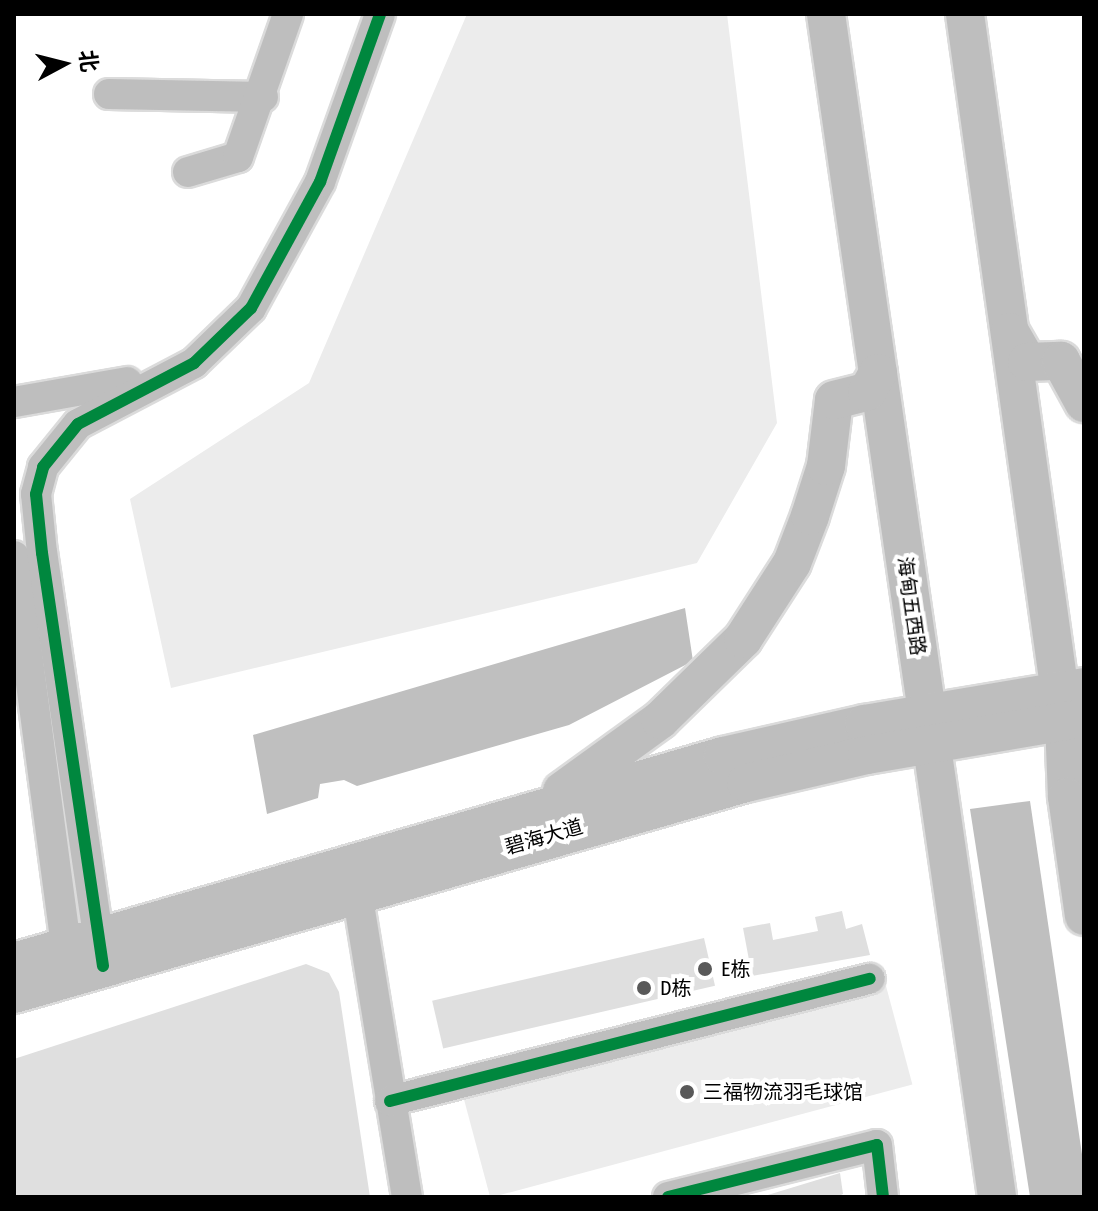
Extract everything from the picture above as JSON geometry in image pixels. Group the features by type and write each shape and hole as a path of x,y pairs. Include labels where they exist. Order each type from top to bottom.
{"main road":[{"name":"海甸五西路","path":"826,14 997,1197"},
{"path":"965,14 1010,331 1073,705 1067,797 1084,916"},
{"path":"1010,331 1027,362 1061,361 1084,403"},
{"path":"550,803 660,720 743,639 792,563 810,516 826,466 834,400 867,392 878,373"},
{"name":"碧海大道","path":"14,994 84,956 550,803 929,728 1073,705"},
{"name":"碧海大道","path":"14,962 84,956 357,892 746,783 929,728"}],"street":[{"path":"188,172 238,157 263,97 288,14"},
{"path":"14,402 100,392 128,382 198,340 240,296 262,268 308,178 365,14"},
{"path":"84,956 36,494 43,467 78,424 194,363 251,308 320,182 380,14"},
{"path":"109,94 263,97"},
{"path":"14,556 84,956"},
{"path":"357,892 407,1197"},
{"path":"390,1101 870,979"},
{"path":"668,1197 877,1145 883,1197"}],"shaded area":[{"path":"467,14 727,14 777,423 697,563 171,688 130,499 309,383"},
{"path":"685,608 693,661 569,725 357,786 344,780 320,784 318,798 267,814 253,735"},
{"path":"1030,801 1084,1168 1084,1197 1030,1197 970,809"},
{"name":"三福物流羽毛球馆","path":"886,986 912,1085 493,1197 490,1197 464,1099"}],"building":[{"path":"842,911 846,929 862,924 870,955 752,976 743,928 770,923 773,940 818,931 815,917"},
{"path":"704,938 715,986 443,1049 432,1001"},
{"path":"306,964 329,973 339,992 370,1197 14,1197 14,1059"},
{"path":"840,1173 843,1194 837,1197 761,1197"}],"cycle path":[{"path":"103,966 42,553 36,494 43,467 78,424 194,363 251,308 320,182 380,14"},
{"path":"390,1101 870,979"},
{"path":"668,1197 877,1145 883,1197"}],"place":[{"name":"E栋","path":"705,969"},
{"name":"D栋","path":"644,988"},
{"name":"三福物流羽毛球馆","path":"687,1092"}]}
